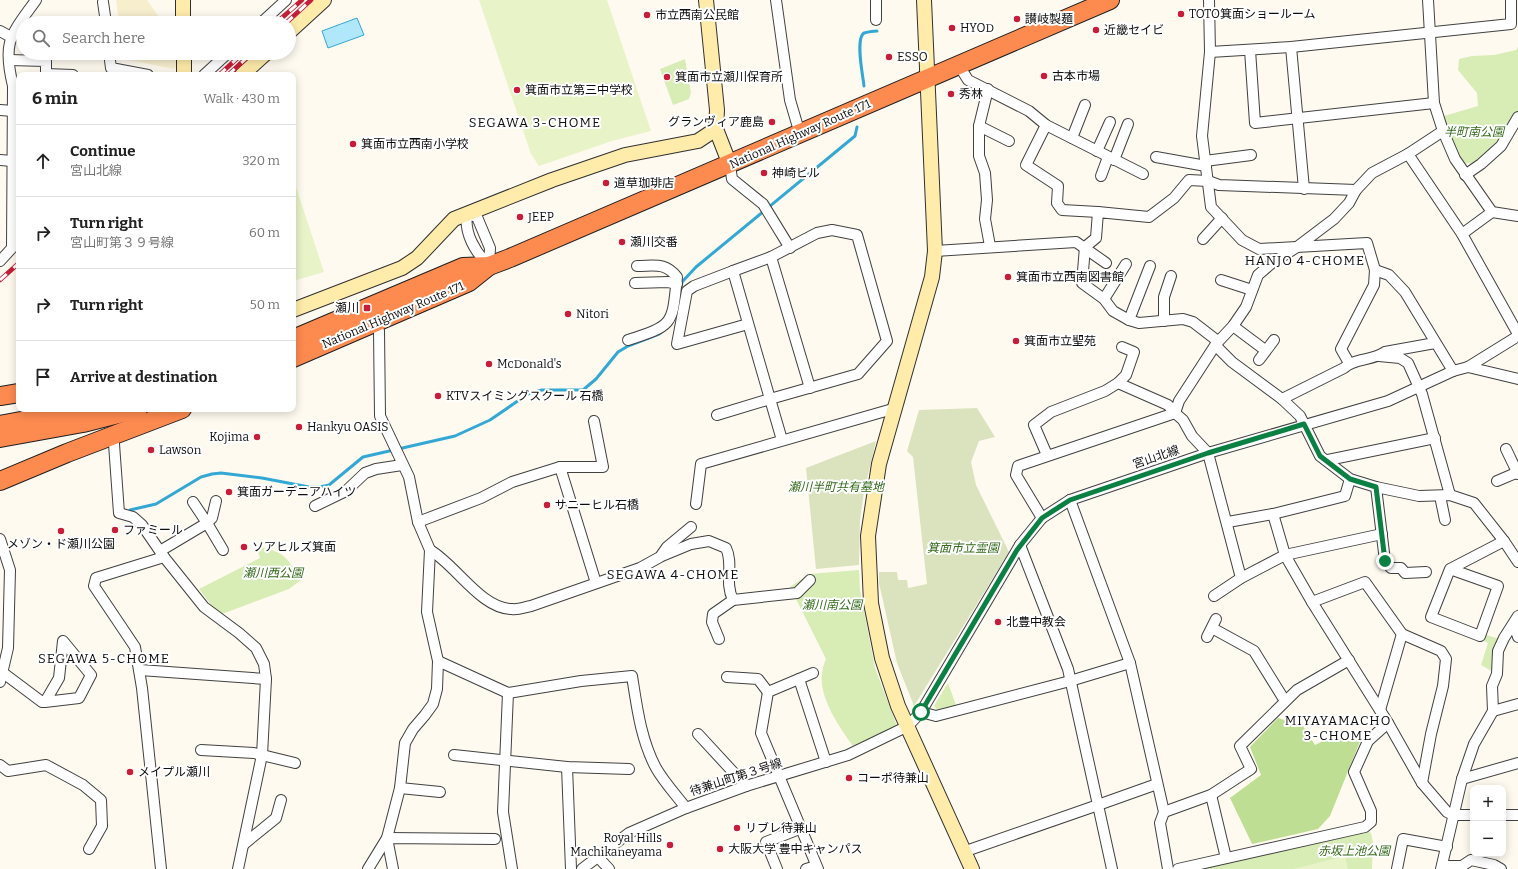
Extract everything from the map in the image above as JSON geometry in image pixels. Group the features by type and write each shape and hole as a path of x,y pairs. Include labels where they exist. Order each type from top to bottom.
{"highway":[{"name":"National Highway Route 171","path":"296,357 469,282 488,266 730,165 958,64 1110,0"},
{"name":"National Highway Route 171","path":"296,337 463,267 488,266"},
{"path":"0,396 16,393"},
{"path":"0,425 70,412"},
{"path":"0,438 83,423 126,412"},
{"path":"0,481 67,453 174,412"}],"street":[{"path":"26,16 36,0"},
{"path":"183,0 183,16"},
{"path":"269,16 286,0"},
{"path":"296,26 324,0"},
{"path":"706,0 717,110 716,129 730,165 732,179 766,209 790,248"},
{"path":"776,0 790,100 800,134"},
{"path":"876,0 876,20"},
{"path":"1208,0 1210,52 1202,136 1211,207 1242,240 1259,249 1367,243 1375,270 1374,285 1341,349 1349,363"},
{"path":"1428,0 1434,102 1443,131 1455,159 1492,212"},
{"path":"1210,52 1250,50 1511,24 1510,0"},
{"path":"924,1 935,251 932,277 879,464 868,536 870,596 882,658 898,706 966,851 972,869"},
{"path":"103,2 105,16"},
{"path":"0,31 16,31"},
{"path":"3,255 12,248 12,161 16,142 13,86 6,66 16,34"},
{"path":"1291,46 1304,189"},
{"path":"1250,50 1255,123 1434,102"},
{"path":"110,60 111,72"},
{"path":"184,60 184,72"},
{"path":"207,72 220,60"},
{"path":"245,72 258,60"},
{"path":"6,66 46,61 46,72"},
{"path":"958,64 968,80 1029,111 1046,125 1143,174"},
{"path":"988,89 979,126 979,156 985,173 987,200 985,219 990,246"},
{"path":"1072,138 1085,105"},
{"path":"0,110 15,115"},
{"path":"1465,175 1481,164 1501,146 1518,117"},
{"path":"1097,151 1110,122"},
{"path":"1100,176 1128,124"},
{"path":"1046,125 1026,165 1058,186 1057,203 1062,210 1150,217 1174,198 1189,180 1208,181 1218,185 1356,190"},
{"path":"979,126 1009,142"},
{"path":"296,309 402,268 417,258 454,219 552,180 625,155 698,142 716,129"},
{"path":"1175,413 1179,401 1216,344 1246,307 1258,275 1272,263 1297,247 1334,219 1349,203 1356,190 1372,173 1408,154 1443,131"},
{"path":"1408,154 1462,234 1518,335 1468,367"},
{"path":"1156,157 1206,164 1251,155"},
{"path":"0,160 12,161"},
{"path":"1098,212 1096,238 1085,247 1082,283 1104,299 1113,311 1138,323 1183,319 1193,322 1214,339 1218,348 1232,362 1282,399 1300,416 1320,456 1328,460 1350,479 1376,487 1419,496 1450,495 1474,502 1504,541 1515,551 1518,562"},
{"path":"1462,234 1492,212 1518,216"},
{"path":"467,214 477,217 490,248 488,266"},
{"path":"467,214 466,223 477,254 488,266"},
{"path":"1203,239 1222,218"},
{"path":"635,283 668,282 680,290 771,257 817,233 832,230 857,235 887,341 858,374 716,415"},
{"path":"935,251 990,246 1076,242 1106,263"},
{"path":"771,257 810,388"},
{"path":"1104,299 1126,264"},
{"path":"637,266 664,266 670,268 678,276 680,290 677,344 748,324"},
{"path":"1129,320 1150,266"},
{"path":"1375,270 1389,276 1405,292 1453,371"},
{"path":"733,271 782,440"},
{"path":"1164,321 1164,297 1171,276"},
{"path":"1221,280 1252,290"},
{"path":"628,340 656,331 667,324 673,314 680,290"},
{"path":"368,869 387,838 400,788 406,743 412,729 426,715 433,704 437,689 438,661 427,612 430,550 418,522 409,477 380,416 379,331 376,322"},
{"path":"1232,326 1266,350"},
{"path":"1259,360 1274,340"},
{"path":"1379,356 1385,352 1435,343"},
{"path":"1047,455 1034,425 1051,412 1104,391 1118,383 1126,375 1134,352 1122,347"},
{"path":"1282,399 1344,368 1349,363 1379,356 1400,358 1408,363 1422,394 1450,495"},
{"name":"宮山北線","path":"908,726 921,712 1020,546 1042,518 1070,500 1208,453 1304,424 1388,401 1453,371 1468,367 1518,379"},
{"path":"1118,383 1168,405 1183,420 1192,436 1208,453 1228,522 1241,578"},
{"path":"696,504 701,464 896,408"},
{"path":"1042,518 1016,475 1018,466 1175,413"},
{"path":"418,522 481,498 512,482 560,467 602,467 594,421"},
{"path":"111,437 114,444 119,513 133,517 142,525 162,554 204,606 239,632 256,648 264,664 266,679 262,755 238,869"},
{"path":"1328,460 1435,438"},
{"path":"1497,481 1518,473 1506,449"},
{"path":"315,506 346,491 366,473 376,469 402,465"},
{"path":"560,467 596,583"},
{"path":"1228,522 1273,514 1346,496 1350,479"},
{"path":"1376,487 1385,561 1391,568 1401,568 1404,573 1426,572"},
{"path":"1440,496 1444,520"},
{"path":"1070,500 1130,663 1164,812 1160,823 1168,869"},
{"path":"161,869 140,670 135,647 94,586 96,578 162,554 207,523 212,518 216,501"},
{"path":"193,502 223,550"},
{"path":"1273,514 1285,555 1312,602 1388,723 1422,784 1447,812 1453,815 1470,815"},
{"path":"660,557 667,547 692,527"},
{"path":"1214,596 1241,578 1285,555 1382,534"},
{"path":"0,539 10,570 8,648 1,677 42,702 46,702 79,698 91,675 63,641 59,678 46,702"},
{"path":"430,550 440,556 485,599 499,607 513,610 531,606 640,568 660,557 691,544 709,541 726,548 730,555 728,590 733,600"},
{"path":"1450,569 1498,586 1480,636 1431,617 1450,569 1504,541"},
{"path":"1020,546 1068,669 1112,869"},
{"path":"719,639 712,622 713,614 733,600 797,593 810,580"},
{"path":"1312,602 1366,582 1402,634 1441,651 1446,659 1443,686 1431,734 1422,784"},
{"path":"1516,620 1518,637"},
{"path":"1501,869 1494,865 1471,860 1462,867 1442,867 1462,779 1474,744 1493,711 1492,686 1497,674 1498,651 1504,638 1516,620"},
{"path":"1208,637 1214,623 1254,651 1285,701"},
{"path":"1380,710 1402,634"},
{"path":"1164,812 1211,795 1251,769 1240,746 1297,690 1349,660"},
{"path":"438,661 508,693 581,681 632,676 640,725 652,769 686,808"},
{"path":"921,712 936,716 1070,681 1130,663"},
{"path":"140,670 266,679"},
{"path":"768,692 812,673"},
{"path":"727,677 758,679 768,692 761,733 778,777 802,828 817,867 806,869"},
{"path":"799,679 826,762"},
{"path":"508,693 503,812 512,869"},
{"path":"1493,711 1518,704"},
{"path":"1178,869 1365,827 1371,822 1371,811 1354,772 1368,741 1388,723"},
{"name":"待兼山町第３号線","path":"582,869 629,833 686,808 746,786 848,754 908,726"},
{"path":"698,734 746,786"},
{"path":"201,750 262,755 295,763"},
{"path":"454,755 567,767 629,769"},
{"path":"1462,779 1518,763"},
{"path":"0,765 8,771 46,765 83,785 101,800 102,826 89,849"},
{"path":"567,767 571,869"},
{"path":"966,851 1157,784"},
{"path":"400,788 440,792"},
{"path":"1211,795 1226,858"},
{"path":"244,844 276,818 281,800"},
{"path":"1506,815 1518,815"},
{"path":"776,869 766,842 802,828"},
{"path":"387,838 495,839"},
{"path":"387,838 393,869"},
{"path":"1397,869 1403,839 1447,847"},
{"path":"597,856 609,869"}],"shaded area":[{"path":"116,0 147,0 158,16 118,16"},
{"path":"130,60 176,60 176,67 174,69"}],"green space":[{"path":"479,0 607,0 651,131 612,141 539,166 531,154"},
{"name":"半町南公園","path":"1518,47 1518,112 1508,123 1488,154 1475,163 1462,163 1447,129 1444,116 1478,106 1477,93 1458,70 1459,59 1472,56 1494,55 1516,50"},
{"path":"685,59 691,93 689,99 673,105 660,69"},
{"path":"296,187 324,272 296,280"},
{"name":"箕面市立霊園","path":"977,408 995,437 979,441 971,462 976,485 1009,552 914,706 897,663 879,583 879,572 897,572 898,580 907,580 908,588 927,584 913,457 907,451 919,410"},
{"name":"瀬川半町共有墓地","path":"876,441 864,492 860,520 859,565 816,569 806,468"},
{"name":"瀬川西公園","path":"256,546 273,550 284,556 292,565 301,580 289,589 222,614 215,610 199,589 260,558"},
{"name":"瀬川南公園","path":"859,570 860,590 875,668 897,726 853,746 842,731 827,703 822,684 822,671 826,659 790,587 809,574"},
{"path":"1486,635 1500,639 1495,673 1481,665 1488,643 1484,641"},
{"path":"948,683 956,705 937,710 934,706"},
{"path":"1278,718 1303,726 1315,745 1339,733 1346,741 1361,739 1330,816 1318,829 1252,844 1230,798 1261,775 1250,747"},
{"name":"赤坂上池公園","path":"1367,831 1371,833 1373,842 1372,869 1189,869"},
{"path":"1345,856 1348,869 1293,869"}],"water":[{"path":"357,18 364,35 328,48 322,31"}],"waterway":[{"path":"864,86 860,50 861,37 864,33 877,31"},
{"path":"680,295 682,282 696,267 855,136 857,127"},
{"path":"130,510 156,504 201,477 212,474 221,473 262,478 309,487 329,485 363,457 455,436 490,420 528,394 542,390 583,390 596,379 618,352 628,346 663,331"}],"railway":[{"path":"284,16 302,0"},
{"path":"294,16 311,0"},
{"path":"222,72 235,60"},
{"path":"231,72 244,60"},
{"path":"0,280 16,266"}],"place":[{"name":"TOTO箕面ショールーム","path":"1181,14"},
{"name":"市立西南公民館","path":"647,15"},
{"name":"讃岐製麺","path":"1017,19"},
{"name":"HYOD","path":"952,28"},
{"name":"近畿セイビ","path":"1096,30"},
{"name":"ESSO","path":"889,57"},
{"name":"古本市場","path":"1044,76"},
{"name":"箕面市立瀬川保育所","path":"667,77"},
{"name":"箕面市立第三中学校","path":"517,90"},
{"name":"秀林","path":"951,94"},
{"name":"グランヴィア鹿島","path":"772,122"},
{"name":"箕面市立西南小学校","path":"353,144"},
{"name":"神崎ビル","path":"764,173"},
{"name":"道草珈琲店","path":"606,183"},
{"name":"JEEP","path":"520,217"},
{"name":"瀬川交番","path":"622,242"},
{"name":"箕面市立西南図書館","path":"1008,277"},
{"name":"瀬川","path":"367,308"},
{"name":"Nitori","path":"568,314"},
{"name":"箕面市立聖苑","path":"1016,341"},
{"name":"McDonald's","path":"489,364"},
{"name":"KTVスイミングスクール 石橋","path":"438,396"},
{"name":"Hankyu OASIS","path":"299,427"},
{"name":"Kojima","path":"257,437"},
{"name":"Lawson","path":"151,450"},
{"name":"箕面ガーデニアハイツ","path":"229,492"},
{"name":"サニーヒル石橋","path":"547,505"},
{"name":"ファミール","path":"115,530"},
{"name":"メゾン・ド瀬川公園","path":"61,531"},
{"name":"ソアヒルズ箕面","path":"244,547"},
{"name":"北豊中教会","path":"998,622"},
{"name":"メイプル瀬川","path":"130,772"},
{"name":"コーポ待兼山","path":"849,778"},
{"name":"リブレ待兼山","path":"737,828"},
{"name":"Royal Hills Machikaneyama","path":"670,845"},
{"name":"大阪大学 豊中キャンパス","path":"720,849"}],"district":[{"name":"SEGAWA 3-CHOME","path":"535,122"},
{"name":"HANJO 4-CHOME","path":"1305,260"},
{"name":"SEGAWA 4-CHOME","path":"673,574"},
{"name":"SEGAWA 5-CHOME","path":"104,658"},
{"name":"MIYAYAMACHO 3-CHOME","path":"1338,728"}],"route":[{"path":"921,712 1017,550 1042,518 1070,500 1208,453 1304,424 1320,456 1328,460 1350,479 1376,487 1385,561"}]}
